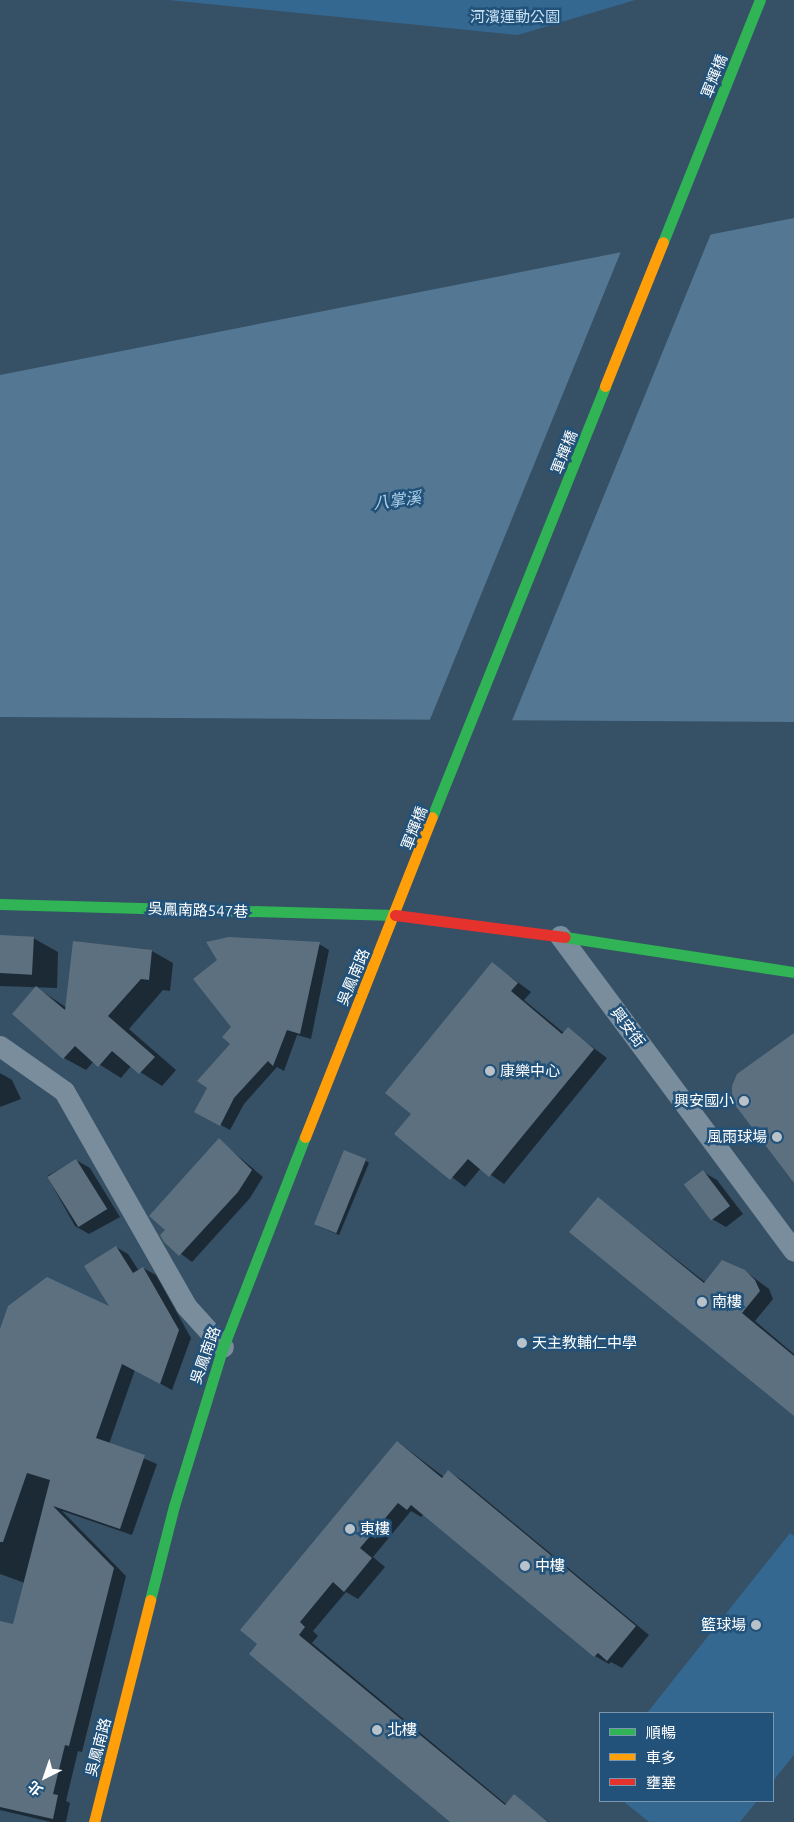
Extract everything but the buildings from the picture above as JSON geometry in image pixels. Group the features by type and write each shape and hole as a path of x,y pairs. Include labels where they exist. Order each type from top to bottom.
{"main road":[{"name":"軍輝橋","path":"395,915 760,0"},
{"name":"吳鳳南路547巷","path":"0,904 395,915"},
{"path":"395,915 560,936 794,972"},
{"name":"吳鳳南路","path":"94,1822 174,1506 223,1347 344,1037 395,915"}],"street":[{"name":"興安街","path":"560,936 794,1251"},
{"path":"651,951 794,985"},
{"path":"0,1046 64,1091 186,1306 223,1347"}],"green space":[{"name":"河濱運動公園","path":"168,0 635,0 518,35"},
{"name":"籃球場","path":"790,1533 794,1536 794,1755 774,1780 774,1712 648,1712"},
{"path":"624,1802 756,1802 740,1822 649,1822"}],"water":[{"name":"八掌溪","path":"794,218 794,722 0,717 0,375"}],"pier":[{"path":"712,231 511,723 429,722 622,249"}],"traffic: fast":[{"path":"663,242 760,0"},
{"path":"432,817 605,386"},
{"path":"0,904 395,915"},
{"path":"565,937 794,972"},
{"path":"150,1600 174,1506 223,1347 305,1137"}],"traffic: slow":[{"path":"605,386 663,242"},
{"path":"305,1137 432,817"},
{"path":"94,1822 150,1600"}],"traffic: jam":[{"path":"395,915 565,937"}],"place":[{"name":"康樂中心","path":"490,1071"},
{"name":"興安國小","path":"744,1101"},
{"name":"風雨球場","path":"777,1137"},
{"name":"南樓","path":"702,1302"},
{"name":"天主教輔仁中學","path":"522,1343"},
{"name":"東樓","path":"350,1529"},
{"name":"中樓","path":"525,1566"},
{"name":"籃球場","path":"756,1625"},
{"name":"北樓","path":"377,1730"}]}
